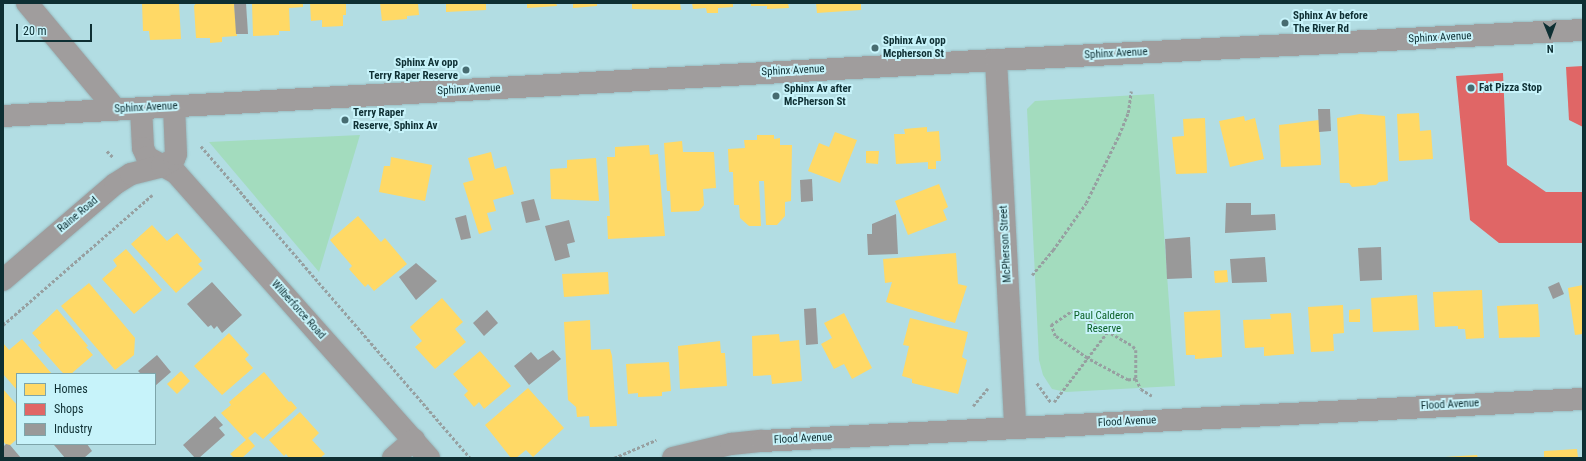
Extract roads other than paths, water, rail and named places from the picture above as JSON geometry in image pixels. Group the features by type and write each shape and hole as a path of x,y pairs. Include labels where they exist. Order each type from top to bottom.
{"street":[{"path":"28,3 116,110"},
{"name":"Sphinx Avenue","path":"3,116 996,60 1583,30"},
{"name":"McPherson Street","path":"996,60 1015,428"},
{"path":"169,170 171,162 176,154 174,106"},
{"name":"Wilberforce Road","path":"141,108 144,154 150,161 169,170 429,458"},
{"name":"Raine Road","path":"3,280 115,184 131,174 169,170"},
{"name":"Flood Avenue","path":"673,458 731,444 1015,428 1583,400"},
{"path":"393,458 414,440"}],"place":[{"name":"Sphinx Av before The River Rd","path":"1285,23"},
{"name":"Sphinx Av opp Mcpherson St","path":"875,48"},
{"name":"Sphinx Av opp Terry Raper Reserve","path":"466,70"},
{"name":"Fat Pizza Stop","path":"1471,88"},
{"name":"Sphinx Av after McPherson St","path":"776,96"},
{"name":"Terry Raper Reserve, Sphinx Av","path":"345,120"}],"park label":[{"name":"Paul Calderon Reserve","path":"1104,323"}]}
